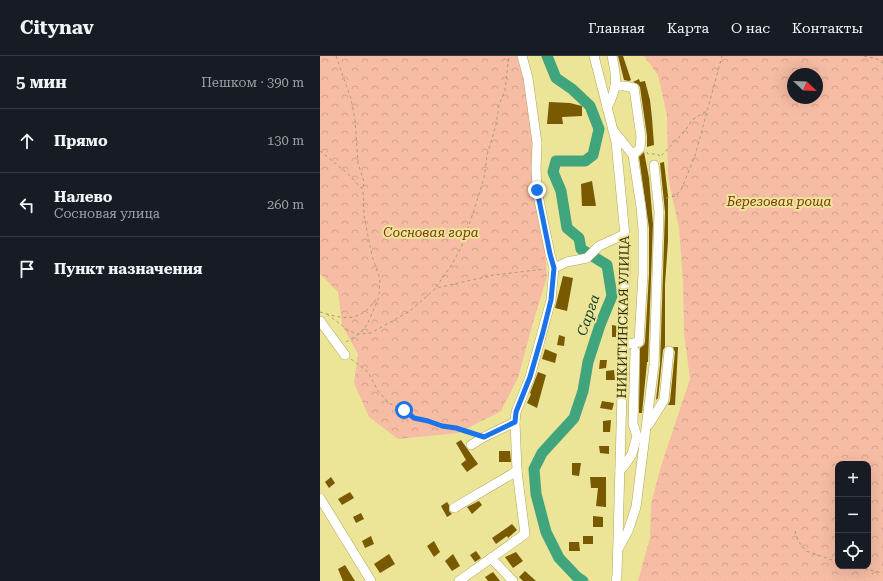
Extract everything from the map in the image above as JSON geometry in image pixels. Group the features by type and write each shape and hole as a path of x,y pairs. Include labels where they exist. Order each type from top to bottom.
{"street":[{"path":"459,581 525,534 517,471 516,412 530,377 543,332 551,300 554,268 537,190 537,143 528,78 522,56"},
{"name":"НИКИТИНСКАЯ УЛИЦА","path":"594,56 616,142 626,257 616,581"},
{"path":"607,108 614,93 617,77 612,56"},
{"path":"615,86 634,88 642,137 637,151 643,250 639,342 623,345"},
{"path":"612,128 637,151"},
{"path":"618,551 628,531 636,507 649,416 654,365 657,320 659,237 658,201 654,165"},
{"path":"554,268 567,262 587,258 599,246 625,234"},
{"path":"626,257 643,250"},
{"path":"320,321 345,355"},
{"path":"635,351 633,424 638,436"},
{"path":"620,470 632,454 638,436 646,430 664,400 669,351"},
{"path":"471,445 515,422"},
{"path":"454,508 517,471"},
{"path":"320,498 371,581"},
{"path":"491,558 513,581"}],"path":[{"path":"336,56 351,99 355,120 358,163 364,182 364,216 372,256 380,279 379,297 367,325 359,334 338,347"},
{"path":"327,314 350,331 359,334 371,332 410,311 436,288 462,246 474,210 484,178 487,155 504,90 509,56"},
{"path":"658,201 676,196 681,190 695,156 722,56"},
{"path":"864,56 877,59 883,63"},
{"path":"637,151 645,150 648,154 658,154 660,158 685,131 692,120 708,110"},
{"path":"320,150 347,172 363,190"},
{"path":"436,288 494,275 554,268"},
{"path":"320,312 345,318 355,317 364,312 379,297"},
{"path":"345,355 368,372 378,391 389,403 404,410 414,418 442,426 456,428 484,437"},
{"path":"795,531 798,541 806,550 835,561"},
{"path":"866,569 883,573"}],"green space":[{"name":"Сосновая гора","path":"320,56 518,56 526,84 544,238 547,277 518,378 501,411 458,433 398,439 369,417 354,383 358,354 342,325 338,292 320,274"},
{"name":"Березовая роща","path":"644,56 883,56 883,581 638,581 650,538 651,504 661,466 690,379 684,333 683,281 679,228 668,177 667,115 658,75"}],"building":[{"path":"618,56 623,56 631,80 629,81 624,80"},
{"path":"639,79 640,82 645,81 650,100 654,145 647,147 647,136 640,87 638,84 633,82"},
{"path":"549,102 570,103 582,106 582,116 562,117 563,124 547,124"},
{"path":"644,152 649,178 653,224 648,362 642,413 639,413 640,348 645,342 649,274 649,228 639,157"},
{"path":"664,162 668,196 668,241 665,284 665,347 663,350 658,398 656,400 660,365 665,212 660,163"},
{"path":"592,181 596,206 582,206 581,184"},
{"path":"563,276 573,278 567,311 555,308"},
{"path":"612,325 618,326 618,337 612,337"},
{"path":"559,335 565,337 564,346 557,345"},
{"path":"673,347 678,347 675,405 668,405 670,401 675,352"},
{"path":"545,349 557,354 555,363 542,359"},
{"path":"600,360 607,360 606,368 599,369"},
{"path":"614,370 615,380 606,380 606,371"},
{"path":"538,372 546,375 537,408 527,403"},
{"path":"602,401 614,403 612,410 600,408"},
{"path":"611,420 610,432 603,432 603,421"},
{"path":"461,440 478,464 467,472 461,464 466,460 456,443"},
{"path":"599,446 609,446 609,454 600,453"},
{"path":"499,451 510,451 511,462 499,462"},
{"path":"572,463 581,463 579,476 572,475"},
{"path":"331,477 335,483 329,488 325,482"},
{"path":"590,477 606,477 606,507 596,506 598,488 591,488"},
{"path":"350,492 354,498 342,505 338,499"},
{"path":"479,501 482,505 472,514 467,507"},
{"path":"447,502 449,505 449,511 452,514 447,517 441,506"},
{"path":"361,513 364,519 356,523 353,517"},
{"path":"593,516 603,517 603,527 593,527"},
{"path":"512,524 517,530 508,538 507,536 496,544 492,538"},
{"path":"371,536 374,544 365,548 362,541"},
{"path":"583,536 593,536 593,544 583,544"},
{"path":"434,541 440,552 434,557 427,546"},
{"path":"569,542 579,542 580,551 569,551"},
{"path":"476,551 481,558 475,562 470,555"},
{"path":"516,552 523,561 513,568 505,557"},
{"path":"389,554 395,564 380,573 374,564"},
{"path":"453,554 460,566 452,571 445,561"},
{"path":"345,565 355,581 343,581 338,569"},
{"path":"525,571 536,581 523,581 519,577"},
{"path":"493,572 500,581 488,581 485,577"}],"waterway":[{"name":"Сарга","path":"547,56 556,78 572,89 590,106 599,129 593,155 585,161 556,161 553,172 561,191 567,228 579,238 581,249 607,265 612,296 600,325 588,362 583,391 574,418 542,453 534,469 536,494 546,532 559,558 577,577 583,581"}],"route":[{"path":"404,410 414,418 442,426 456,428 484,437 515,422 516,412 530,377 551,300 554,268 537,190"}]}
